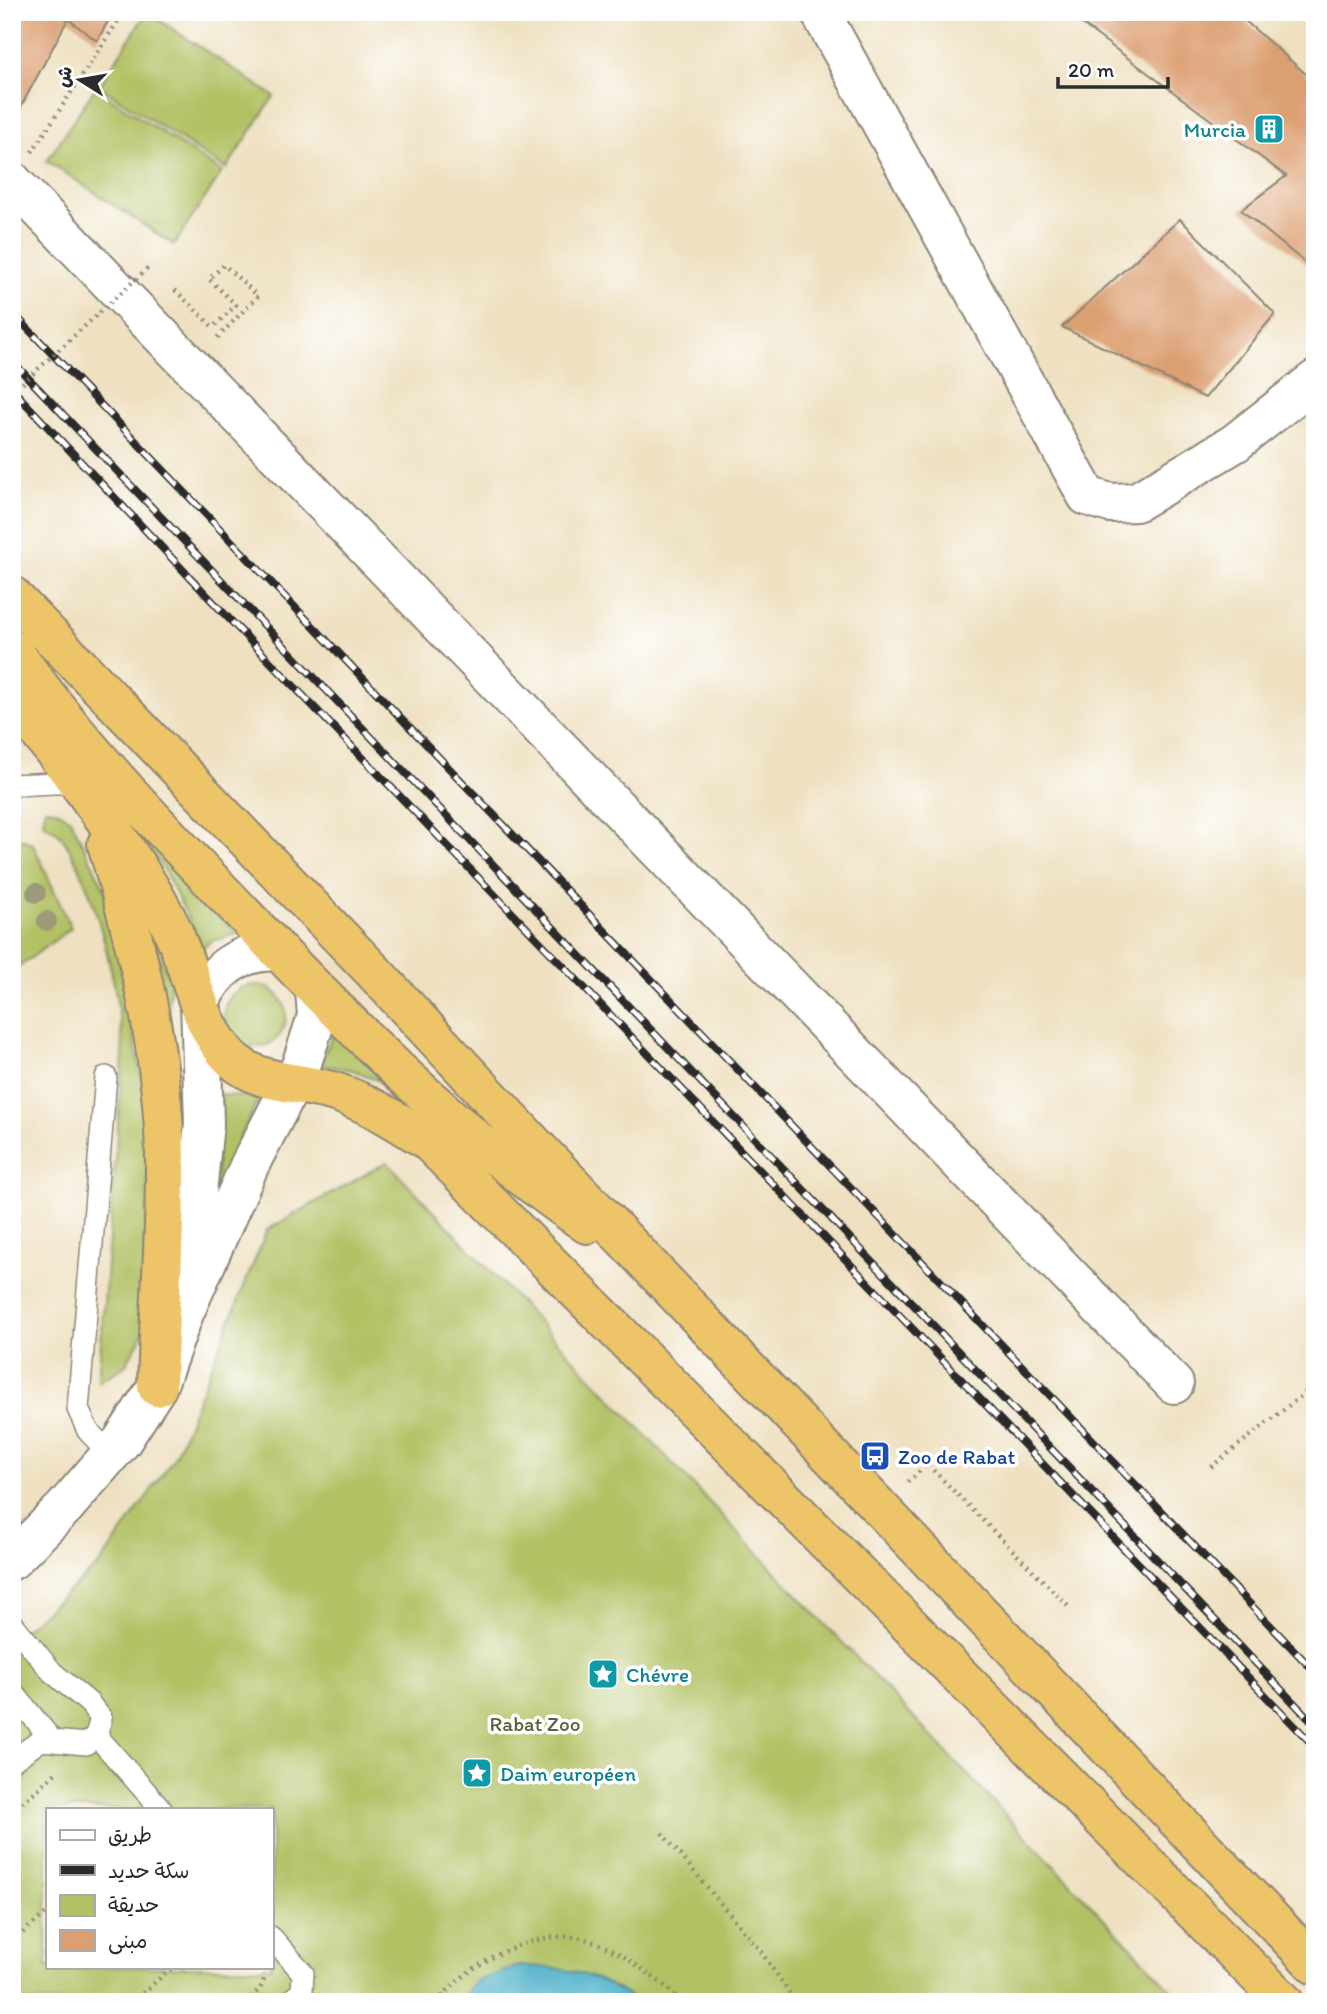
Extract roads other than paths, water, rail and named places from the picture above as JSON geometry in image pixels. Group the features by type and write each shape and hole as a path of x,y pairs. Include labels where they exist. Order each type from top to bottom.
{"highway":[{"path":"12,596 374,972 1315,1965"},
{"path":"12,649 122,788 315,990 433,1104 509,1169 597,1231 638,1253"},
{"path":"12,699 86,793 151,889 176,939 211,1032 234,1061 264,1078 334,1091 363,1102 427,1140 1284,2002"},
{"path":"86,793 130,922 145,990 160,1101 165,1156 157,1387"}],"street":[{"path":"820,12 1087,496 1110,503 1136,502 1235,443 1315,380"},
{"path":"12,181 1174,1384"},
{"path":"185,1311 202,1155 200,1002 207,986 231,961 246,954 278,951"},
{"path":"12,1559 65,1507 110,1454 157,1387 185,1311 250,1164 301,1066 314,1029 315,990"}],"lane":[{"path":"12,785 86,793"},
{"path":"106,1077 78,1409 88,1431 110,1454"},
{"path":"12,1623 52,1672 89,1703 99,1727 160,1808"},
{"path":"12,1691 43,1741"},
{"path":"12,1761 43,1741 86,1744 99,1727"},
{"path":"273,1939 303,1973 302,1991 290,2002"}],"water":[{"path":"518,1966 565,1970 595,1978 636,2002 460,2002 474,1982"}],"railway":[{"path":"12,312 1315,1672"},
{"path":"12,361 1315,1725"},
{"path":"12,389 234,624 1315,1747"}],"place":[{"name":"Murcia","path":"1269,129"},
{"name":"Zoo de Rabat","path":"875,1456"},
{"name":"Chévre","path":"603,1674"},
{"name":"Daim européen","path":"477,1773"}],"park label":[{"name":"Rabat Zoo","path":"535,1723"}]}
